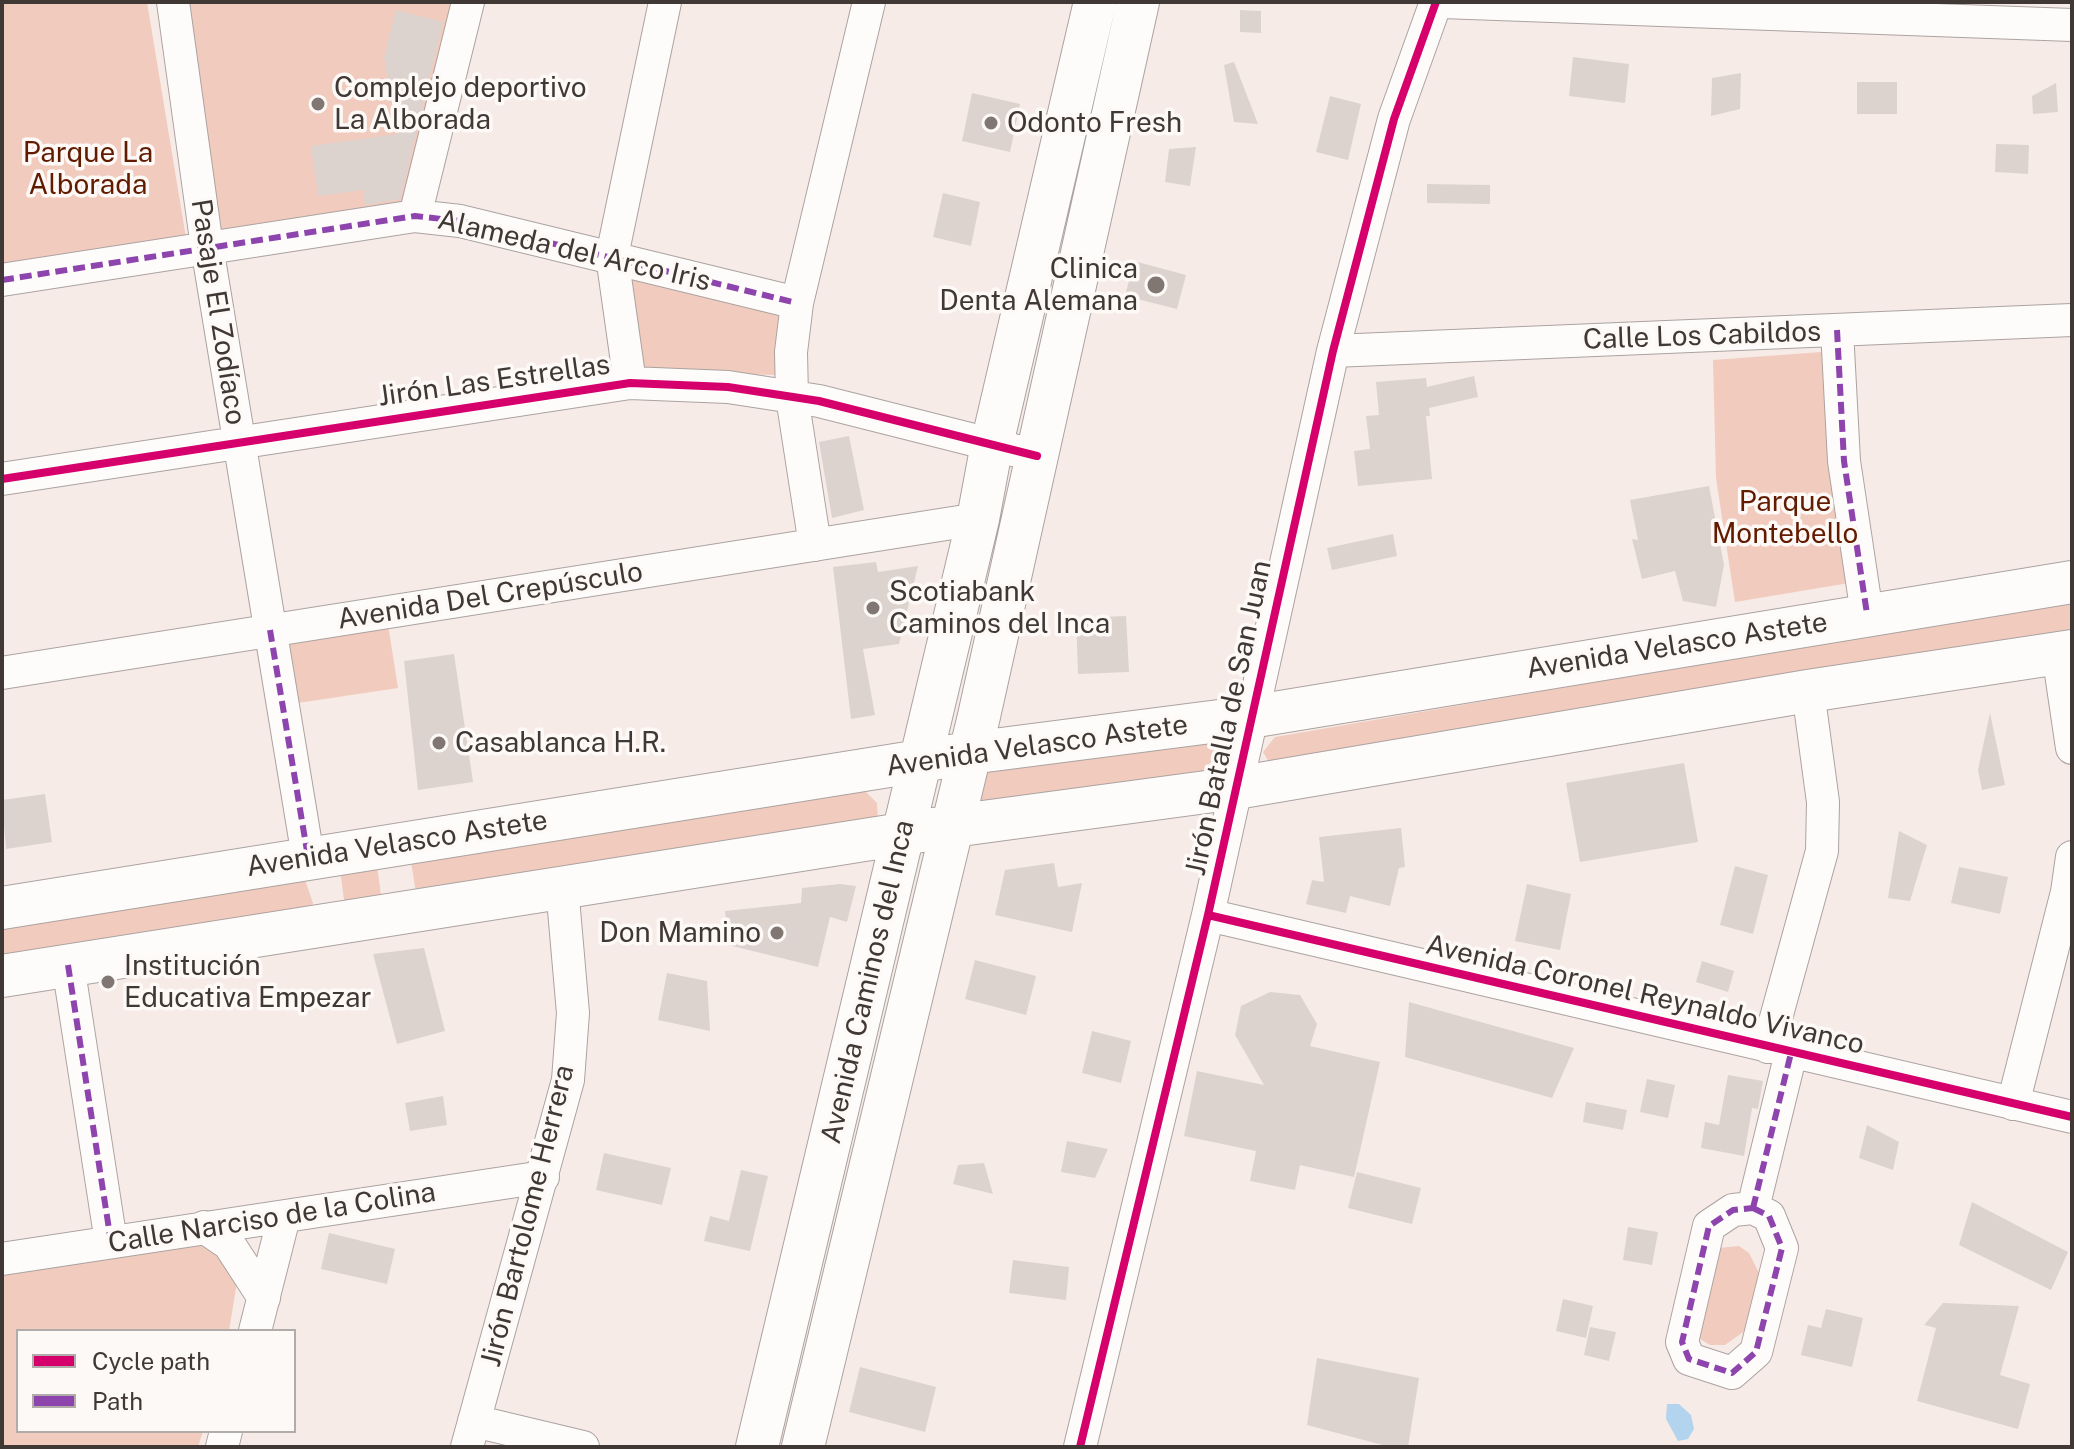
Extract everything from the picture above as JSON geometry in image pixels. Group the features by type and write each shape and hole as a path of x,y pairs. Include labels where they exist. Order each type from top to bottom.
{"main road":[{"name":"Avenida Caminos del Inca","path":"757,1447 978,519 992,444 1095,2"},
{"name":"Avenida Caminos del Inca","path":"803,1447 970,753 1138,2"},
{"name":"Avenida Velasco Astete","path":"2,908 970,753 1250,717 2072,582"},
{"path":"2,976 953,826 1236,788 1808,691 2065,652"},
{"path":"395,843 405,911"},
{"path":"319,856 340,921"}],"street":[{"name":"Pasaje El Zodíaco","path":"173,2 207,247 270,630 319,856"},
{"path":"415,216 468,2"},
{"path":"630,383 612,256 665,2"},
{"path":"815,545 792,397 791,352 797,303 869,2"},
{"name":"Jirón Batalla de San Juan","path":"1080,1447 1208,915 1333,351 1394,119 1436,2"},
{"path":"1442,2 1689,7 2072,25"},
{"name":"Alameda del Arco Iris","path":"2,280 415,216 460,221 797,303"},
{"name":"Calle Los Cabildos","path":"1333,351 2072,320"},
{"path":"1837,330 1844,461 1867,614"},
{"name":"Jirón Las Estrellas","path":"2,479 238,440 630,383 728,387 792,397 1037,456"},
{"name":"Avenida Del Crepúsculo","path":"2,673 978,519"},
{"path":"2065,652 2072,748"},
{"path":"1753,1208 1780,1050 1822,851 1823,802 1808,691"},
{"path":"2013,1104 2070,892 2072,857"},
{"name":"Jirón Bartolome Herrera","path":"471,1434 543,1177 569,1067 573,1013 562,887"},
{"name":"Avenida Coronel Reynaldo Vivanco","path":"1208,915 2072,1117"},
{"path":"68,965 111,1242"},
{"name":"Calle Narciso de la Colina","path":"2,1259 543,1177"},
{"path":"1753,1208 1769,1216 1782,1248 1756,1352 1732,1373 1689,1359 1682,1342 1709,1226 1733,1210 1753,1208"},
{"path":"256,1329 284,1217"},
{"path":"204,1227 229,1244 264,1298"},
{"path":"471,1434 583,1447"}],"green space":[{"name":"Parque La Alborada","path":"2,2 147,2 187,244 2,273"},
{"name":"Complejo deportivo La Alborada","path":"185,2 462,2 410,206 218,234"},
{"path":"619,265 791,308 775,375 655,372 643,367"},
{"name":"Parque Montebello","path":"1835,351 1861,581 1735,602 1716,478 1713,360"},
{"path":"2072,600 2072,638 1273,769 1263,752 1275,737"},
{"path":"387,618 398,688 291,704 280,634"},
{"path":"1223,738 1212,776 979,808 986,771"},
{"path":"865,791 877,803 878,823 417,899 411,862"},
{"path":"377,865 382,903 345,907 340,870"},
{"path":"304,877 313,903 310,912 2,963 2,926"},
{"path":"205,1244 224,1259 237,1282 229,1329 16,1329 16,1433 202,1433 198,1447 2,1447 2,1266"},
{"path":"1739,1246 1749,1253 1761,1277 1746,1330 1725,1345 1710,1345 1695,1336 1719,1248"}],"water":[{"path":"1667,1404 1679,1404 1691,1415 1694,1429 1688,1439 1678,1441 1666,1419"}],"building":[{"path":"396,10 443,22 400,199 365,205 363,190 318,196 311,146 397,134 384,57"},
{"path":"1240,10 1261,11 1261,33 1240,32"},
{"path":"1573,57 1629,64 1625,103 1569,96"},
{"path":"1234,62 1258,124 1234,122 1224,65"},
{"path":"1741,73 1740,109 1711,116 1712,78"},
{"path":"1857,82 1897,82 1897,114 1857,114"},
{"path":"2056,83 2058,112 2033,114 2032,96"},
{"name":"Odonto Fresh","path":"972,93 1020,104 1010,152 962,141"},
{"path":"1330,96 1361,104 1348,160 1316,152"},
{"path":"1996,144 2029,145 2028,174 1995,172"},
{"path":"1196,147 1190,186 1165,182 1169,149"},
{"path":"1427,184 1490,185 1490,204 1427,203"},
{"path":"943,193 980,202 971,246 933,237"},
{"name":"Clinica Denta Alemana","path":"1134,261 1186,275 1177,309 1125,296"},
{"path":"1474,376 1478,397 1429,408 1430,416 1426,416 1432,479 1358,486 1354,451 1370,449 1366,416 1379,415 1376,382 1426,378 1427,387"},
{"path":"849,436 864,510 832,518 819,442"},
{"path":"1709,486 1724,565 1716,607 1683,601 1675,571 1642,579 1632,539 1638,540 1630,500"},
{"path":"1393,534 1397,556 1332,570 1327,548"},
{"name":"Scotiabank Caminos del Inca","path":"876,562 878,572 918,566 899,644 863,649 875,715 851,719 833,567"},
{"path":"1126,616 1129,672 1078,674 1076,618"},
{"name":"Casablanca H.R.","path":"454,654 473,782 418,790 404,661"},
{"path":"1990,713 2005,785 1982,790 1978,770"},
{"path":"1684,763 1698,842 1580,862 1566,783"},
{"path":"45,794 52,842 6,849 2,800"},
{"path":"1401,828 1405,867 1399,868 1390,906 1350,896 1346,913 1306,904 1312,880 1324,882 1319,837"},
{"path":"1899,831 1927,845 1910,901 1888,898"},
{"path":"1054,863 1058,887 1082,883 1072,932 995,915 1005,870"},
{"path":"1735,866 1768,875 1753,934 1720,925"},
{"path":"1959,867 2008,877 2000,914 1951,903"},
{"name":"Don Mamino","path":"840,884 856,886 847,922 830,917 818,967 728,945 725,911 801,903 802,888"},
{"path":"1527,884 1571,894 1560,950 1515,941"},
{"path":"424,948 445,1031 397,1044 373,954"},
{"path":"975,960 1036,976 1026,1015 965,999"},
{"path":"1702,961 1734,971 1728,992 1696,982"},
{"path":"667,973 707,981 710,1031 658,1020"},
{"path":"1270,992 1300,995 1317,1024 1310,1046 1380,1062 1354,1177 1300,1165 1295,1190 1250,1181 1256,1151 1184,1136 1197,1071 1264,1085 1235,1035 1241,1006"},
{"path":"1409,1002 1574,1048 1552,1098 1405,1057"},
{"path":"1092,1031 1131,1041 1121,1083 1082,1073"},
{"path":"1728,1075 1763,1081 1758,1109 1752,1108 1744,1156 1701,1148 1705,1122 1719,1125"},
{"path":"1647,1079 1675,1085 1668,1118 1640,1112"},
{"path":"443,1096 447,1125 410,1131 405,1103"},
{"path":"1586,1102 1627,1110 1623,1130 1583,1122"},
{"path":"1867,1125 1899,1142 1893,1170 1859,1158"},
{"path":"1067,1141 1108,1149 1095,1178 1061,1172"},
{"path":"604,1153 671,1168 662,1205 596,1190"},
{"path":"984,1163 993,1194 953,1184 958,1165"},
{"path":"741,1170 768,1176 750,1251 704,1241 710,1216 729,1221"},
{"path":"1357,1172 1421,1188 1412,1224 1348,1208"},
{"path":"1972,1202 2068,1252 2051,1290 1959,1245"},
{"path":"1628,1227 1658,1232 1652,1265 1623,1260"},
{"path":"329,1233 395,1249 387,1284 321,1269"},
{"path":"1013,1260 1069,1267 1066,1300 1009,1293"},
{"path":"1563,1299 1593,1306 1586,1338 1556,1331"},
{"path":"1943,1303 2019,1306 2000,1375 2030,1384 2018,1429 1917,1401 1936,1328 1924,1325"},
{"path":"1826,1309 1863,1318 1852,1367 1801,1355 1808,1325 1821,1328"},
{"path":"1590,1327 1616,1332 1609,1361 1584,1355"},
{"path":"1317,1358 1419,1378 1408,1447 1390,1447 1307,1425"},
{"path":"860,1367 936,1387 925,1432 849,1412"}],"marked path":[{"path":"2,280 415,216 460,221 797,303"},
{"path":"1837,330 1844,461 1867,614"},
{"path":"270,630 308,857"},
{"path":"68,965 111,1242"},
{"path":"1753,1208 1791,1053"},
{"path":"1753,1208 1769,1216 1782,1248 1756,1352 1732,1373 1689,1359 1682,1342 1709,1226 1733,1210 1753,1208"}],"cycle path":[{"path":"1080,1447 1208,915 1333,351 1394,119 1436,2"},
{"path":"2,479 630,383 728,387 819,401 1037,456"},
{"path":"1208,915 2072,1117"}],"place":[{"name":"Complejo deportivo La Alborada","path":"318,104"},
{"name":"Odonto Fresh","path":"991,123"},
{"name":"Clinica Denta Alemana","path":"1156,285"},
{"name":"Scotiabank Caminos del Inca","path":"873,608"},
{"name":"Casablanca H.R.","path":"439,743"},
{"name":"Don Mamino","path":"777,933"},
{"name":"Institución Educativa Empezar","path":"108,982"}]}
